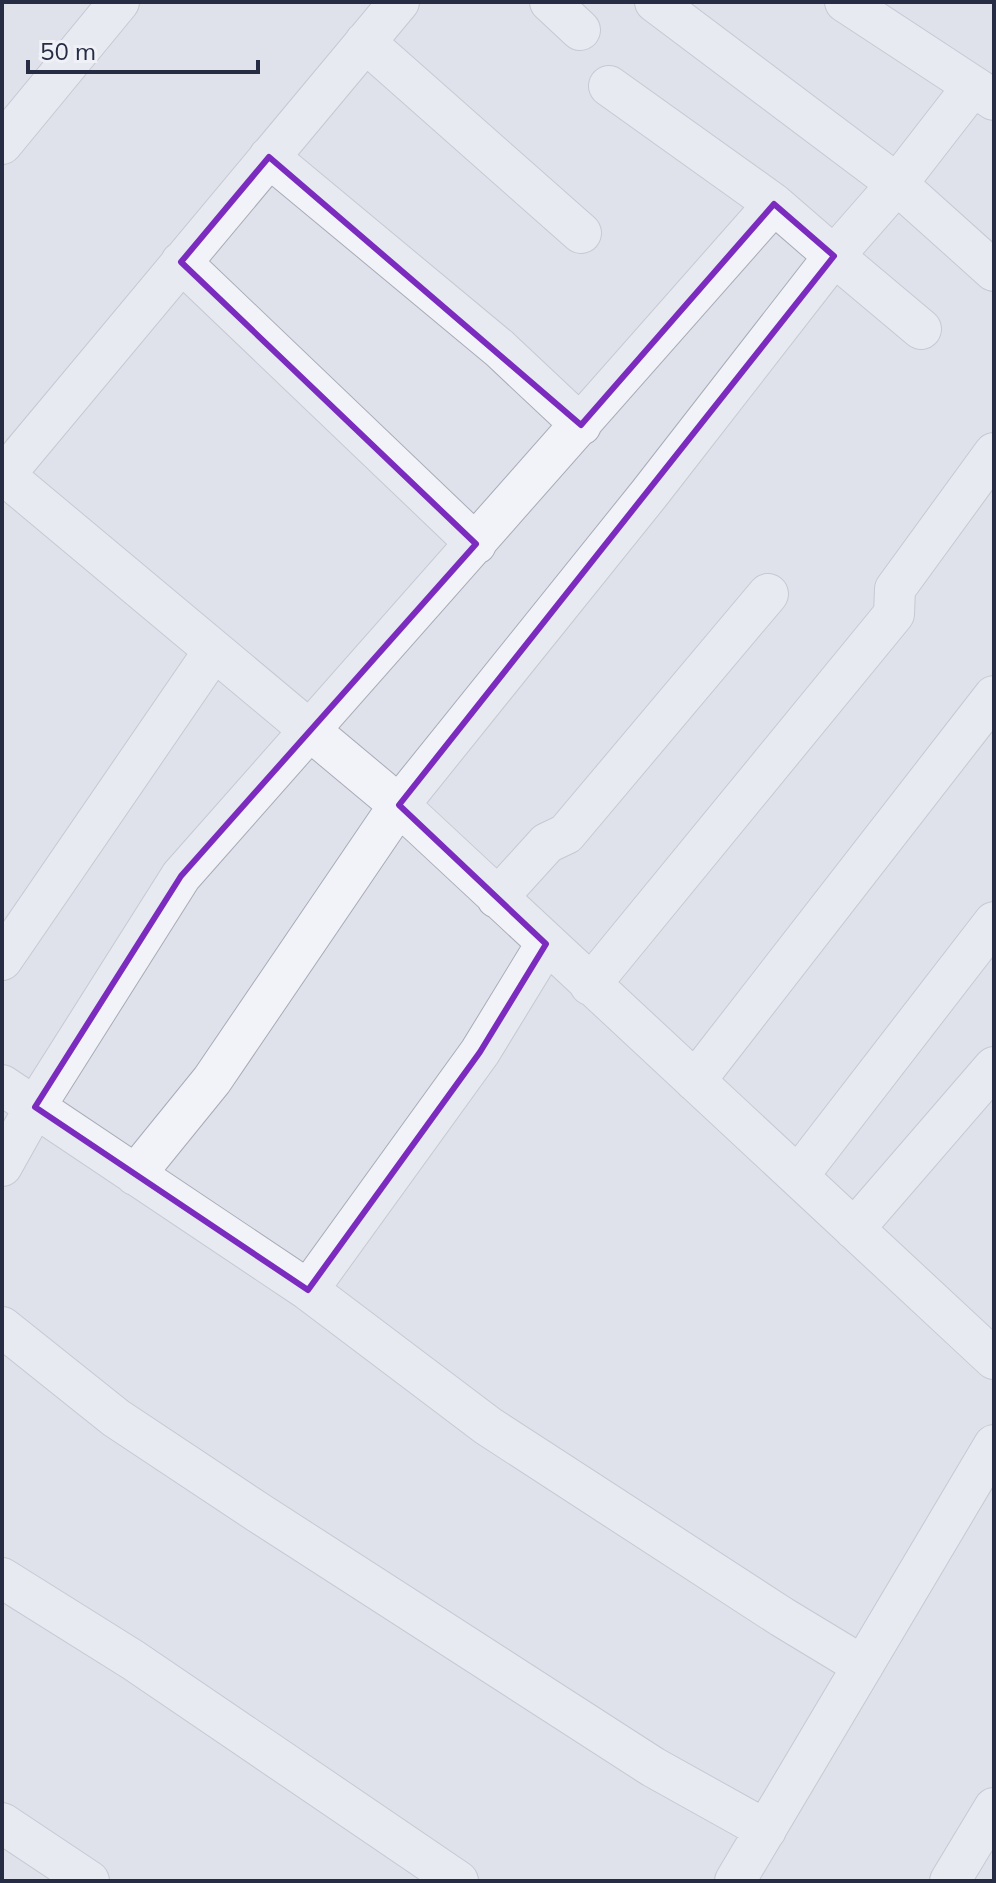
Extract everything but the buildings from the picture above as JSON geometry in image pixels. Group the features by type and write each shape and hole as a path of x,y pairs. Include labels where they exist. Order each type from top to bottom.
{"street":[{"path":"2,144 119,2"},
{"path":"399,2 3,475 310,735 399,805 994,1359"},
{"path":"550,2 580,30"},
{"path":"655,2 897,184 994,271"},
{"path":"135,1175 212,1080 399,805 649,494 834,256 984,93 845,2"},
{"path":"365,42 581,233"},
{"path":"609,86 774,204 921,329"},
{"path":"269,157 499,348 581,425"},
{"path":"2,1166 35,1107 181,876 310,735 774,204"},
{"path":"181,262 476,544"},
{"path":"590,985 894,614 895,589 994,453"},
{"path":"497,898 547,843 566,834 768,594"},
{"path":"2,960 213,652"},
{"path":"695,1081 994,696"},
{"path":"798,1176 994,922"},
{"path":"308,1290 480,1052 546,944"},
{"path":"854,1229 994,1067"},
{"path":"2,1085 308,1290 488,1426 863,1666"},
{"path":"2,1327 116,1418 259,1513 653,1767 766,1830"},
{"path":"735,1881 994,1445"},
{"path":"2,1578 159,1678 458,1881"},
{"path":"2,1823 64,1874"},
{"path":"950,1881 989,1826"}],"highlighted area":[{"path":"269,157 581,425 774,204 834,256 399,805 546,944 480,1052 308,1290 35,1107 181,876 476,544 181,262"}]}
